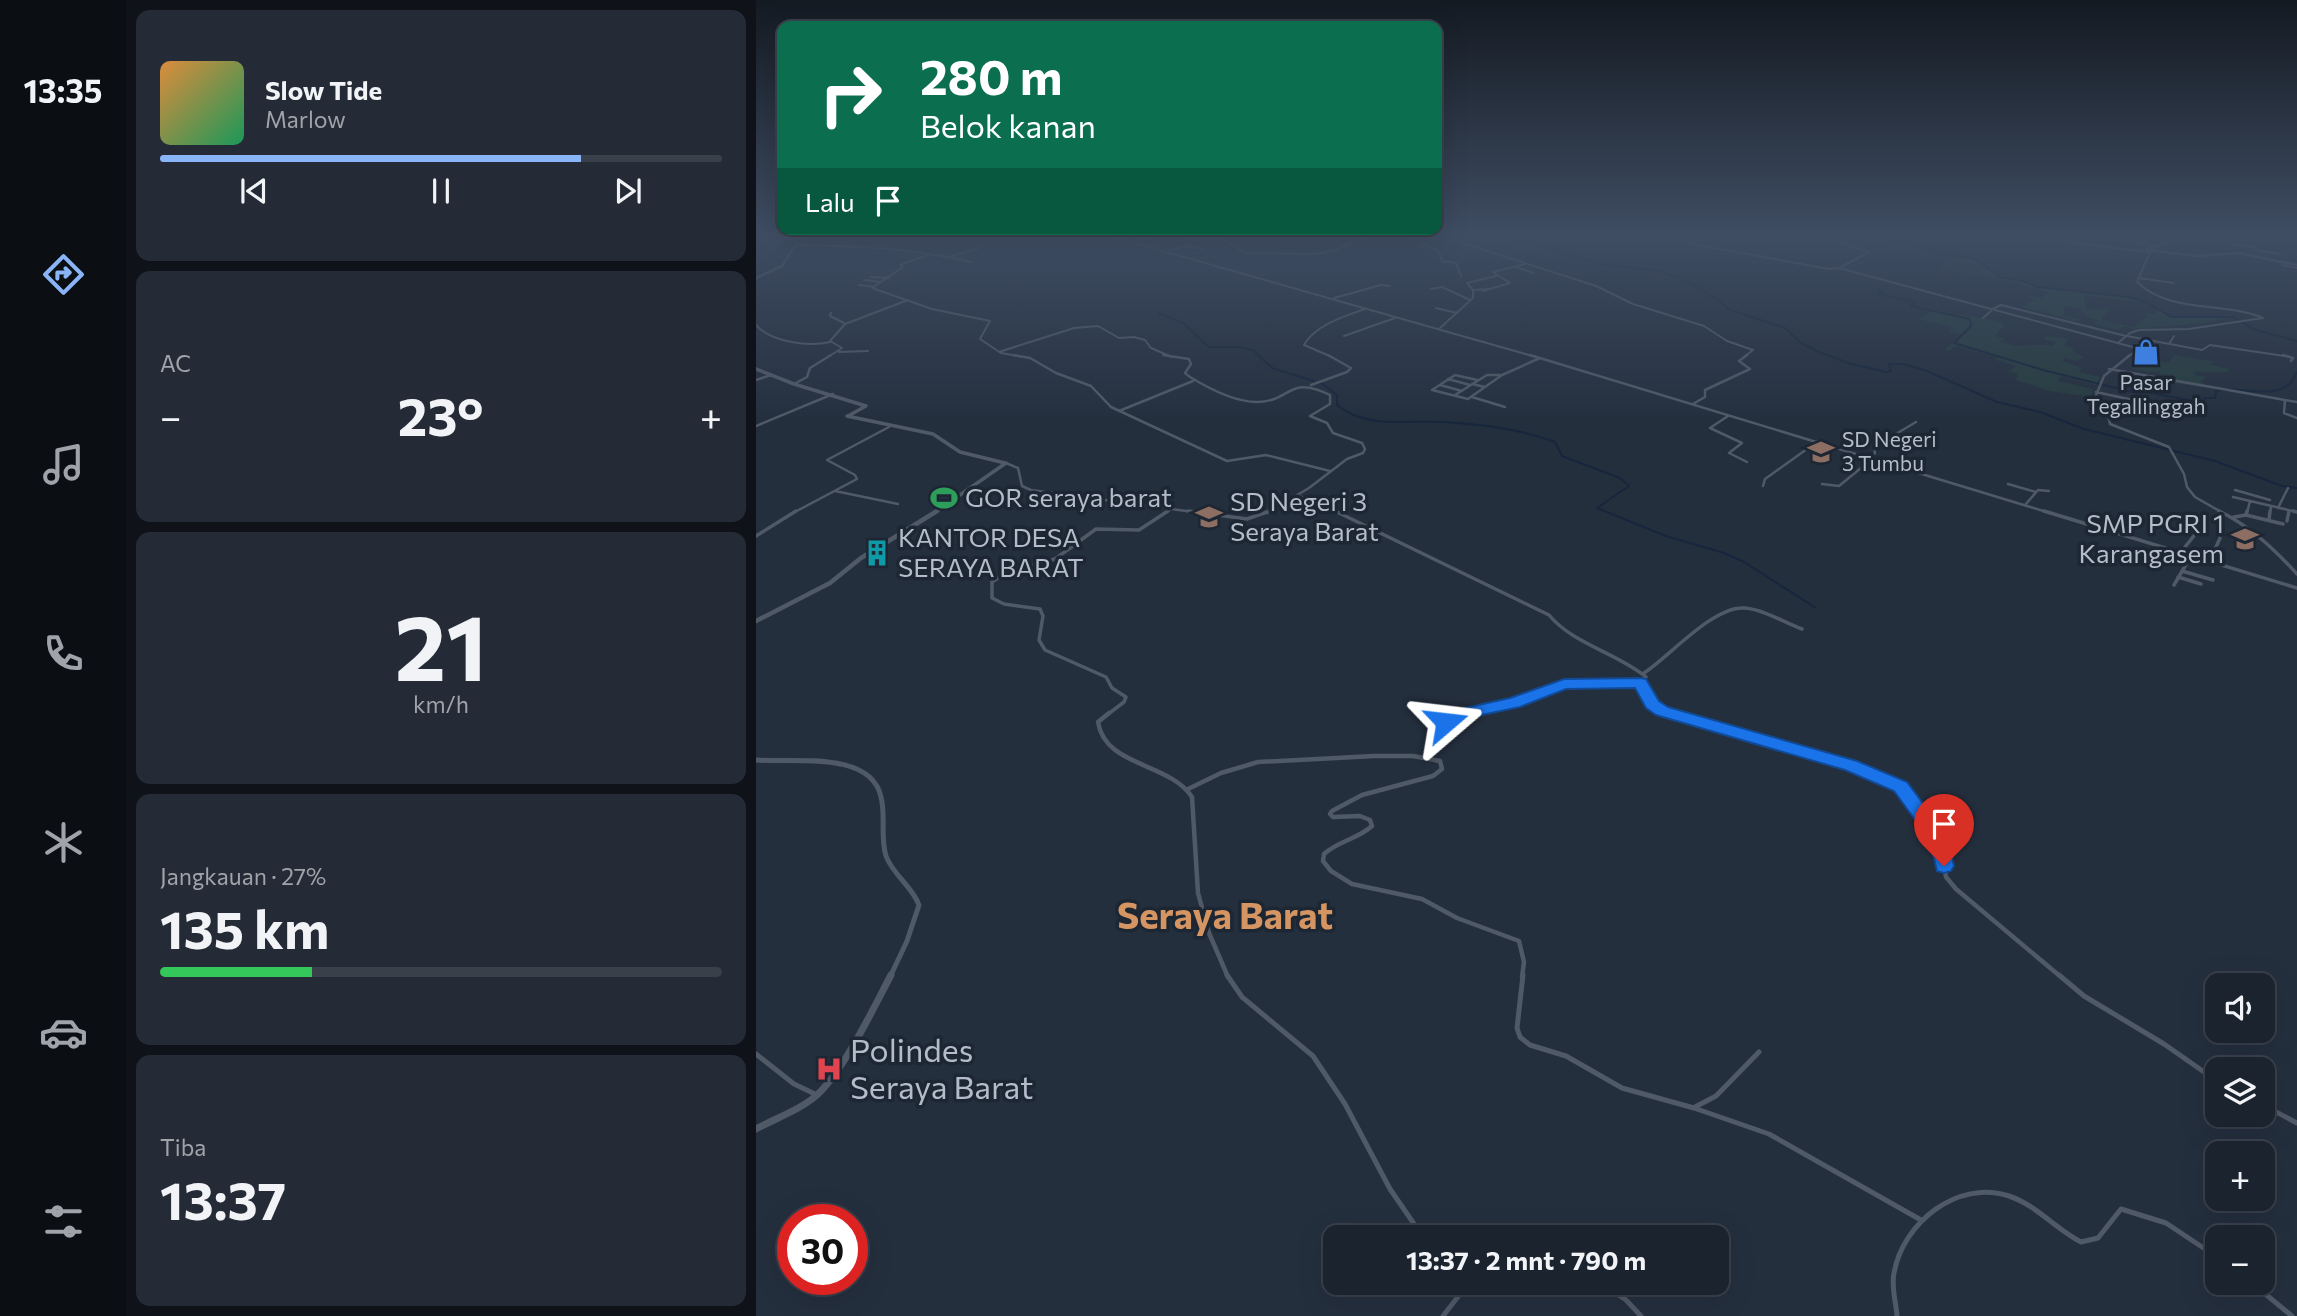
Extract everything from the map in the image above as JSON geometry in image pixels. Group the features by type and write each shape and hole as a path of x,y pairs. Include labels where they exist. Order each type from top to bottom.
{"street":[{"path":"901,297 932,309 990,321 980,338 999,352 1030,358 1056,373 1091,386 1107,405 1227,461 1266,454 1330,471"},
{"path":"1438,329 1471,300 1465,297"},
{"path":"1619,297 1704,326 1727,341 1753,350 1739,361 1750,369 1705,390 1704,397 1693,404"},
{"path":"1946,297 2140,349 2109,369 2099,383 2094,400 2108,415 2113,426 2162,443 2171,450 2184,474 2187,487 2195,497 2207,506 2235,517 2278,552 2297,574"},
{"path":"2119,343 2127,336 2144,329 2189,329 2263,317 2206,309 2167,297"},
{"path":"1333,298 1872,457 2297,588"},
{"path":"830,342 845,324 910,300"},
{"path":"1983,318 2001,305 2127,336 2202,350 2210,345 2290,356 2293,358 2291,361"},
{"path":"1309,386 1347,372 1351,368 1344,362 1306,346 1304,341 1310,334 1367,308"},
{"path":"1436,308 1457,313"},
{"path":"831,313 830,316 845,324"},
{"path":"1344,336 1397,317"},
{"path":"2059,328 2068,323"},
{"path":"756,325 765,335 816,345 830,342 842,347 810,368 807,377 794,384"},
{"path":"756,369 867,407 847,416 889,427 933,434 960,452 1006,463 1020,470 1022,486 1028,489 1171,509 1251,519 1296,494 1350,455 1363,453 1365,447 1333,433 1328,424 1310,416 1329,404 1331,397 1309,386 1301,384 1258,402 1193,381 1185,373 1191,364 1189,359 1165,356 1151,348 1149,342 1135,337 1119,338 1098,326 1074,328 999,352"},
{"path":"2169,344 2174,336"},
{"path":"837,352 868,351"},
{"path":"1477,380 1458,375 1432,390 1465,399 1472,397 1502,375 1540,358"},
{"path":"2109,369 2297,402"},
{"path":"1453,396 1489,374 1502,375"},
{"path":"756,380 771,375"},
{"path":"1448,379 1485,387"},
{"path":"1119,411 1193,381"},
{"path":"1440,384 1462,391"},
{"path":"2095,392 2138,401"},
{"path":"756,426 833,394"},
{"path":"1472,397 1505,407"},
{"path":"2286,400 2284,413 2297,418"},
{"path":"1729,415 1710,429 1742,443 1729,453 1747,462"},
{"path":"1822,484 1839,486 1872,457 1875,453 1874,447 1916,422"},
{"path":"756,536 858,476 827,460 889,427"},
{"path":"1763,486 1765,479 1818,442"},
{"path":"756,621 830,583 861,558 931,515 1006,463"},
{"path":"2008,484 2036,492"},
{"path":"2278,508 2288,488"},
{"path":"2025,504 2041,489 2049,491"},
{"path":"833,491 898,503"},
{"path":"1296,494 1534,607 1549,615 1559,627 1644,673"},
{"path":"2270,502 2250,501 2233,494 2270,502 2278,508 2297,512"},
{"path":"2246,515 2250,501"},
{"path":"2269,520 2270,502"},
{"path":"1171,509 1141,529 1099,528 1052,560 1006,571 992,582 991,596 999,603 1040,609 1043,616 1039,640 1045,650 1106,677 1112,688 1125,696 1124,702 1098,722 1099,734 1108,746 1171,777 1188,789 1194,806 1196,887 1228,977 1238,992 1290,1034 1313,1057 1344,1105 1392,1192 1415,1225"},
{"path":"2235,517 2246,515 2285,522 2289,510"},
{"path":"2180,552 2197,532"},
{"path":"2210,561 2220,538"},
{"path":"2174,584 2191,556"},
{"path":"2182,571 2213,580"},
{"path":"2178,577 2201,584"},
{"path":"1644,673 1663,662 1705,626 1734,608 1757,611 1802,629"},
{"path":"1426,758 1428,746 1439,728 1457,716 1502,707 1564,684 1640,683 1645,679 1644,673"},
{"path":"1640,683 1652,705 1662,711 1851,766 1901,787 1939,837 1945,872 1952,885 2084,996 2164,1044 2205,1073"},
{"path":"1188,789 1221,773 1258,762 1374,755 1426,758 1442,764 1442,769 1433,776 1362,794 1332,811 1330,814 1333,817 1365,817 1372,826 1365,833 1328,849 1322,856 1324,864 1336,876 1354,885 1420,899 1462,921 1515,939 1521,947 1524,962 1517,1028 1520,1037 1530,1045 1566,1056 1622,1088 1694,1108 1769,1134 1921,1220"},
{"path":"756,760 836,764 858,769 870,776 884,808 886,857 895,874 918,903 917,915 906,941 870,1013 817,1095 756,1129"},
{"path":"1694,1108 1727,1086 1759,1052"},
{"path":"756,1054 794,1084 817,1095"},
{"path":"2275,1111 2297,1123"},
{"path":"1897,1316 1894,1272 1898,1258 1921,1220 1951,1199 1969,1193 1997,1192 2019,1200 2081,1242 2098,1238 2121,1209 2166,1223 2205,1249"},
{"path":"1443,1316 1456,1295"},
{"path":"1619,1295 1641,1316"},
{"path":"2267,1295 2292,1316"}],"green space":[{"path":"2029,297 2084,297 2086,310 2109,309 2101,320 2133,327 2148,316 2136,313 2155,314 2157,307 2171,317 2233,317 2206,323 2132,329 2124,326 2118,330 2094,324 2097,320 2084,316 2086,314 2081,312 2082,309 2064,306 2064,316 2083,320 2068,322 2071,319 2021,307 2035,300"},
{"path":"2103,297 2130,297 2148,303"},
{"path":"1933,310 1998,321 2005,325 1995,336 2005,339 2000,342 2012,342 2005,343 2011,345 2053,346 2056,342 2043,339 2047,336 2068,338 2064,346 2074,348 2072,351 2083,357 2077,361 2065,358 2062,361 2082,368 2079,372 2100,377 2096,385 2061,376 2058,381 2093,389 2091,397 2049,391 2016,380 2018,374 2008,371 2017,366 1996,360 1997,357 1956,346 1948,351 1945,349 1963,335 1948,332 1952,327 1917,319"},
{"path":"2174,355 2216,362 2208,364 2229,369 2228,372 2194,372 2195,375 2207,377 2201,381 2205,387 2164,382 2167,375 2160,374 2160,371 2148,372 2130,368 2136,361 2169,363"}],"waterway":[{"path":"1714,297 1728,309 1785,328 1801,343 1851,364 1886,372 1891,371 1889,364 1903,364 1927,371 1997,402 2040,412 2084,429 2215,461 2282,486 2297,488"},
{"path":"1894,297 1915,302 1911,306 1970,319 1971,326 1954,343 2043,370 2132,392 2147,392 2202,403 2205,398 2215,398 2216,391 2225,389 2266,392 2276,390 2285,387 2297,372"},
{"path":"2130,297 2148,303 2171,317 2233,317 2256,330 2297,341"},
{"path":"1159,313 1183,323 1209,347 1253,350 1272,368 1323,384 1337,395 1337,405 1360,418 1387,422 1442,422 1485,426 1514,430 1555,442 1562,456 1620,478 1629,486 1597,508 1666,536 1724,553 1744,562 1816,608"}],"place":[{"name":"Pasar Tegallinggah","path":"2146,352"},
{"name":"SD Negeri 3 Tumbu","path":"1821,452"},
{"name":"GOR seraya barat","path":"944,498"},
{"name":"SD Negeri 3 Seraya Barat","path":"1209,517"},
{"name":"SMP PGRI 1 Karangasem","path":"2245,539"},
{"name":"KANTOR DESA SERAYA BARAT","path":"877,553"},
{"name":"Polindes Seraya Barat","path":"829,1069"}],"district":[{"name":"Seraya Barat","path":"1225,916"}],"route":[{"path":"1446,722 1462,714 1502,707 1564,684 1640,683 1652,705 1662,711 1851,766 1901,787 1939,837 1944,866"}]}
